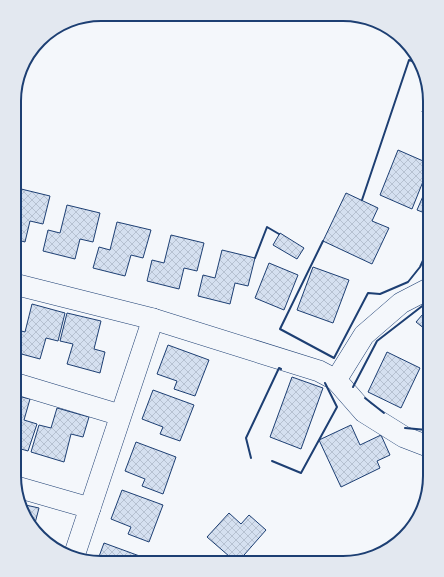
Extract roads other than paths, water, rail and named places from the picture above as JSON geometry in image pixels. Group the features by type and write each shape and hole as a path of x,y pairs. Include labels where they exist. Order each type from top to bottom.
{"street":[{"path":"21,286 153,319 319,371 336,380 364,412 404,437 423,444"},
{"path":"336,380 364,335 401,303 423,292"},
{"path":"75,552 153,319"},
{"path":"21,384 120,415"},
{"path":"23,489 90,508"}]}
